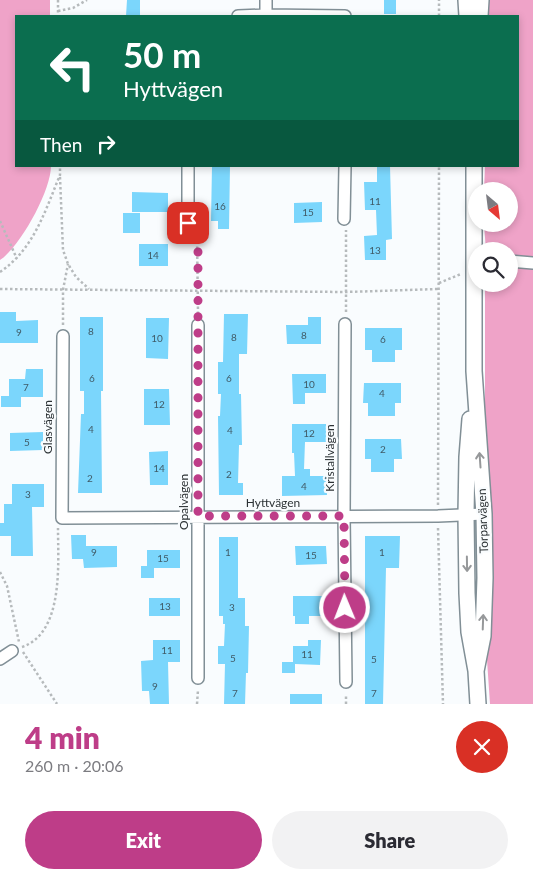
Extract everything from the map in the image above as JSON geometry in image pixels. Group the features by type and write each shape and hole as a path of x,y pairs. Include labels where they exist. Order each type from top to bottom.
{"street":[{"path":"266,0 266,15"},
{"path":"466,0 467,15"},
{"path":"480,15 481,0"},
{"path":"188,167 188,223"},
{"path":"344,219 345,167"},
{"name":"Torparvägen","path":"474,167 474,242"},
{"path":"518,262 533,263"},
{"name":"Torparvägen","path":"474,292 474,371 484,514 485,578 483,636 476,670"},
{"name":"Kristallvägen","path":"345,324 344,516 346,682"},
{"name":"Opalvägen","path":"198,325 198,678"},
{"name":"Glasvägen","path":"62,518 63,336"},
{"name":"Torparvägen","path":"474,371 467,457 466,515 469,632 476,670 478,704"},
{"name":"Hyttvägen","path":"62,518 438,516 484,514"},
{"path":"0,659 16,650"}],"path":[{"path":"58,0 58,15"},
{"path":"58,11 73,8 87,0"},
{"path":"439,0 439,15"},
{"path":"60,167 63,250 68,264 76,277 89,289"},
{"path":"439,167 438,516 443,704"},
{"path":"0,272 16,259 35,235 60,175"},
{"path":"344,219 347,233 345,324"},
{"path":"0,221 16,259"},
{"path":"188,223 198,236 198,325"},
{"path":"63,336 62,290 68,264"},
{"path":"439,283 468,266"},
{"path":"0,289 346,292 439,289"},
{"path":"16,650 34,641 43,630 53,610 58,586 58,527 62,518"},
{"path":"0,572 7,586 16,650 57,704"}],"shaded area":[{"path":"0,0 50,0 50,15 15,15 15,167 51,167 50,177 33,218 16,243 0,260"},
{"path":"489,0 533,0 533,704 490,704 487,660 491,586 485,451 485,292 518,292 518,242 485,242 485,232 518,232 518,182 484,182 485,167 519,167 519,15 487,15"}],"building":[{"path":"127,0 140,0 140,15 126,15"},
{"path":"384,0 396,0 396,14 384,14"},
{"path":"212,167 230,167 229,229 218,229 218,221 211,221"},
{"path":"377,167 390,167 392,239 386,240 386,260 365,260 364,236 377,235 376,210 365,210 364,182 377,182"},
{"path":"132,192 168,193 168,212 132,212"},
{"path":"322,202 322,222 294,223 294,203"},
{"path":"123,213 140,213 140,233 123,233"},
{"path":"139,244 168,244 168,266 139,266"},
{"path":"0,312 16,312 16,321 38,320 38,343 0,343"},
{"path":"224,314 248,314 247,354 239,354 242,445 239,445 238,483 243,483 243,495 219,495 218,416 220,416 221,394 218,394 218,362 223,362"},
{"path":"80,317 103,317 103,391 101,391 102,493 78,493 81,414 84,414 84,391 80,391"},
{"path":"308,317 321,317 321,344 287,344 286,325 308,325"},
{"path":"146,318 169,318 168,359 146,358"},
{"path":"365,328 402,328 402,350 395,350 395,362 372,362 372,350 365,350"},
{"path":"26,369 43,369 43,397 21,397 21,407 1,407 1,396 9,396 9,379 25,379"},
{"path":"292,374 326,374 326,393 305,393 305,404 293,404"},
{"path":"364,383 401,383 401,403 395,403 395,416 368,416 368,403 363,403"},
{"path":"144,389 169,389 170,425 144,425"},
{"path":"292,424 326,424 326,442 305,442 304,469 310,469 310,476 326,476 327,495 282,496 282,476 295,476 294,453 292,453"},
{"path":"43,432 43,450 10,451 10,433"},
{"path":"365,439 401,439 402,459 394,459 394,472 371,472 371,459 365,459"},
{"path":"168,451 168,485 150,485 149,452"},
{"path":"12,484 44,484 44,507 32,507 33,556 11,556 11,536 0,536 0,523 4,523 4,504 12,504"},
{"path":"71,535 86,535 86,546 117,546 117,567 84,568 83,559 72,559"},
{"path":"365,536 400,536 399,568 386,568 383,704 365,704"},
{"path":"219,537 238,537 238,598 245,598 245,626 249,626 245,704 224,704 225,664 218,664 218,646 224,646 225,624 223,624 223,616 219,616"},
{"path":"295,546 326,546 327,564 296,565"},
{"path":"147,550 180,550 180,568 154,568 154,578 141,578 141,566 147,566"},
{"path":"293,596 328,596 327,616 309,616 309,624 295,624"},
{"path":"149,598 180,598 180,616 149,616"},
{"path":"153,640 180,640 180,662 168,662 169,704 150,704 149,691 142,691 141,661 153,660"},
{"path":"308,640 321,640 320,665 295,664 295,673 282,673 282,662 293,662 293,646 308,646"},
{"path":"290,694 322,694 322,704 290,704"}],"route":[{"path":"188,223 198,236 198,516 344,516 345,608"}]}
